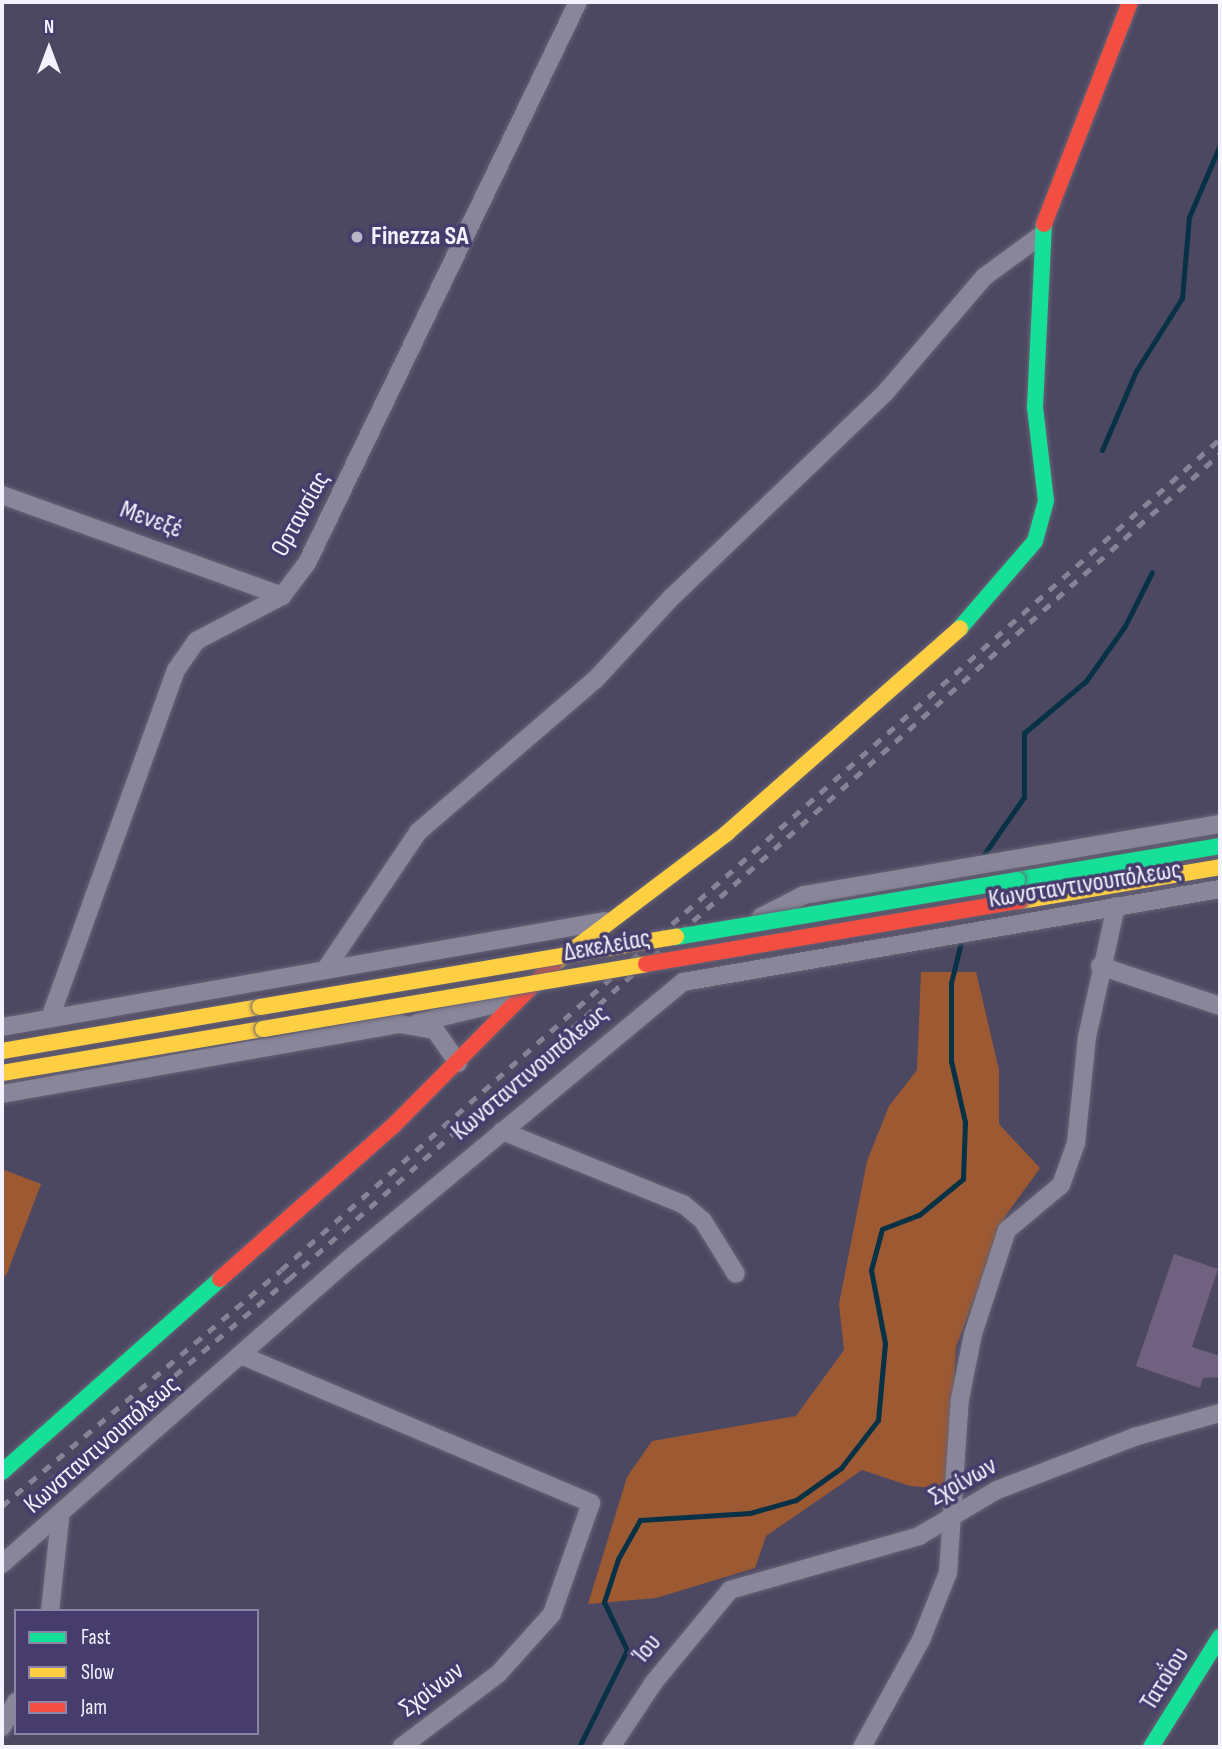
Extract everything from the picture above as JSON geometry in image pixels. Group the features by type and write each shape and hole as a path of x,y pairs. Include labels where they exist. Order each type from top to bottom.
{"main road":[{"path":"2,1472 458,1063 522,996 608,920 727,833 960,628 1035,541 1046,501 1035,407 1044,324 1040,236 1130,2"},
{"name":"Δεκελείας","path":"2,1051 1220,846"},
{"name":"Δεκελείας","path":"2,1073 1220,867"},
{"name":"Τατοΐου","path":"1150,1747 1220,1637"}],"street":[{"name":"Ορτανσίας","path":"50,1018 176,670 196,641 282,596 339,504 578,2"},
{"path":"325,970 418,832 596,680 671,598 885,393 984,277 1040,236"},
{"name":"Μενεξέ","path":"2,495 282,596"},
{"path":"683,982 742,930 804,895 1220,824"},
{"name":"Κωνσταντινουπόλεως","path":"2,1564 60,1519 502,1131 683,982 934,936 1220,889"},
{"path":"862,1747 930,1618 948,1573 960,1399 978,1314 1007,1230 1061,1185 1076,1143 1100,966 1116,906"},
{"path":"2,1027 608,920"},
{"path":"742,930 771,965"},
{"path":"1100,966 1220,1006"},
{"path":"2,1094 417,1023 522,996"},
{"path":"417,1023 435,1030 458,1063"},
{"path":"502,1131 683,1204 703,1221 736,1274"},
{"name":"Σχοίνων","path":"243,1356 592,1503 552,1614 498,1674 401,1747"},
{"name":"Σχοίνων","path":"730,1590 919,1536 997,1490 1134,1437 1220,1412"},
{"path":"50,1609 60,1519"},
{"name":"Ίου","path":"611,1747 654,1682 730,1590"},
{"path":"2,1727 14,1706"}],"shaded area":[{"path":"921,972 976,972 999,1070 999,1124 1040,1168 1006,1215 956,1347 948,1489 910,1486 862,1470 766,1536 755,1568 656,1598 588,1604 627,1477 652,1441 796,1416 844,1350 839,1304 867,1161 889,1106 917,1070"},
{"path":"2,1169 41,1184 6,1276 2,1275"}],"building":[{"path":"1174,1254 1218,1269 1192,1347 1220,1356 1220,1377 1203,1378 1200,1388 1136,1366"}],"waterway":[{"path":"1102,450 1136,371 1182,298 1189,217 1220,145"},
{"path":"980,860 1024,797 1024,733 1086,681 1125,626 1152,572"},
{"path":"579,1747 627,1650 604,1602 618,1559 640,1520 750,1513 796,1500 841,1468 878,1420 885,1343 871,1270 882,1229 919,1215 963,1179 965,1122 951,1061 951,983 962,938"}],"railway":[{"path":"2,1506 281,1270 1220,439"},
{"path":"51,1480 289,1279 1220,454"}],"traffic: fast":[{"path":"960,628 1035,541 1046,501 1035,407 1044,224"},
{"path":"1017,880 1220,846"},
{"path":"676,937 1017,880"},
{"path":"2,1472 220,1279"},
{"path":"1151,1747 1220,1637"}],"traffic: slow":[{"path":"554,964 727,833 960,628"},
{"path":"1020,901 1220,867"},
{"path":"260,1007 676,937"},
{"path":"263,1029 646,964"},
{"path":"2,1051 260,1007"},
{"path":"2,1073 263,1029"}],"traffic: jam":[{"path":"1044,224 1130,2"},
{"path":"646,964 1020,901"},
{"path":"220,1279 392,1127 554,964"}],"place":[{"name":"Finezza SA","path":"357,237"}]}
